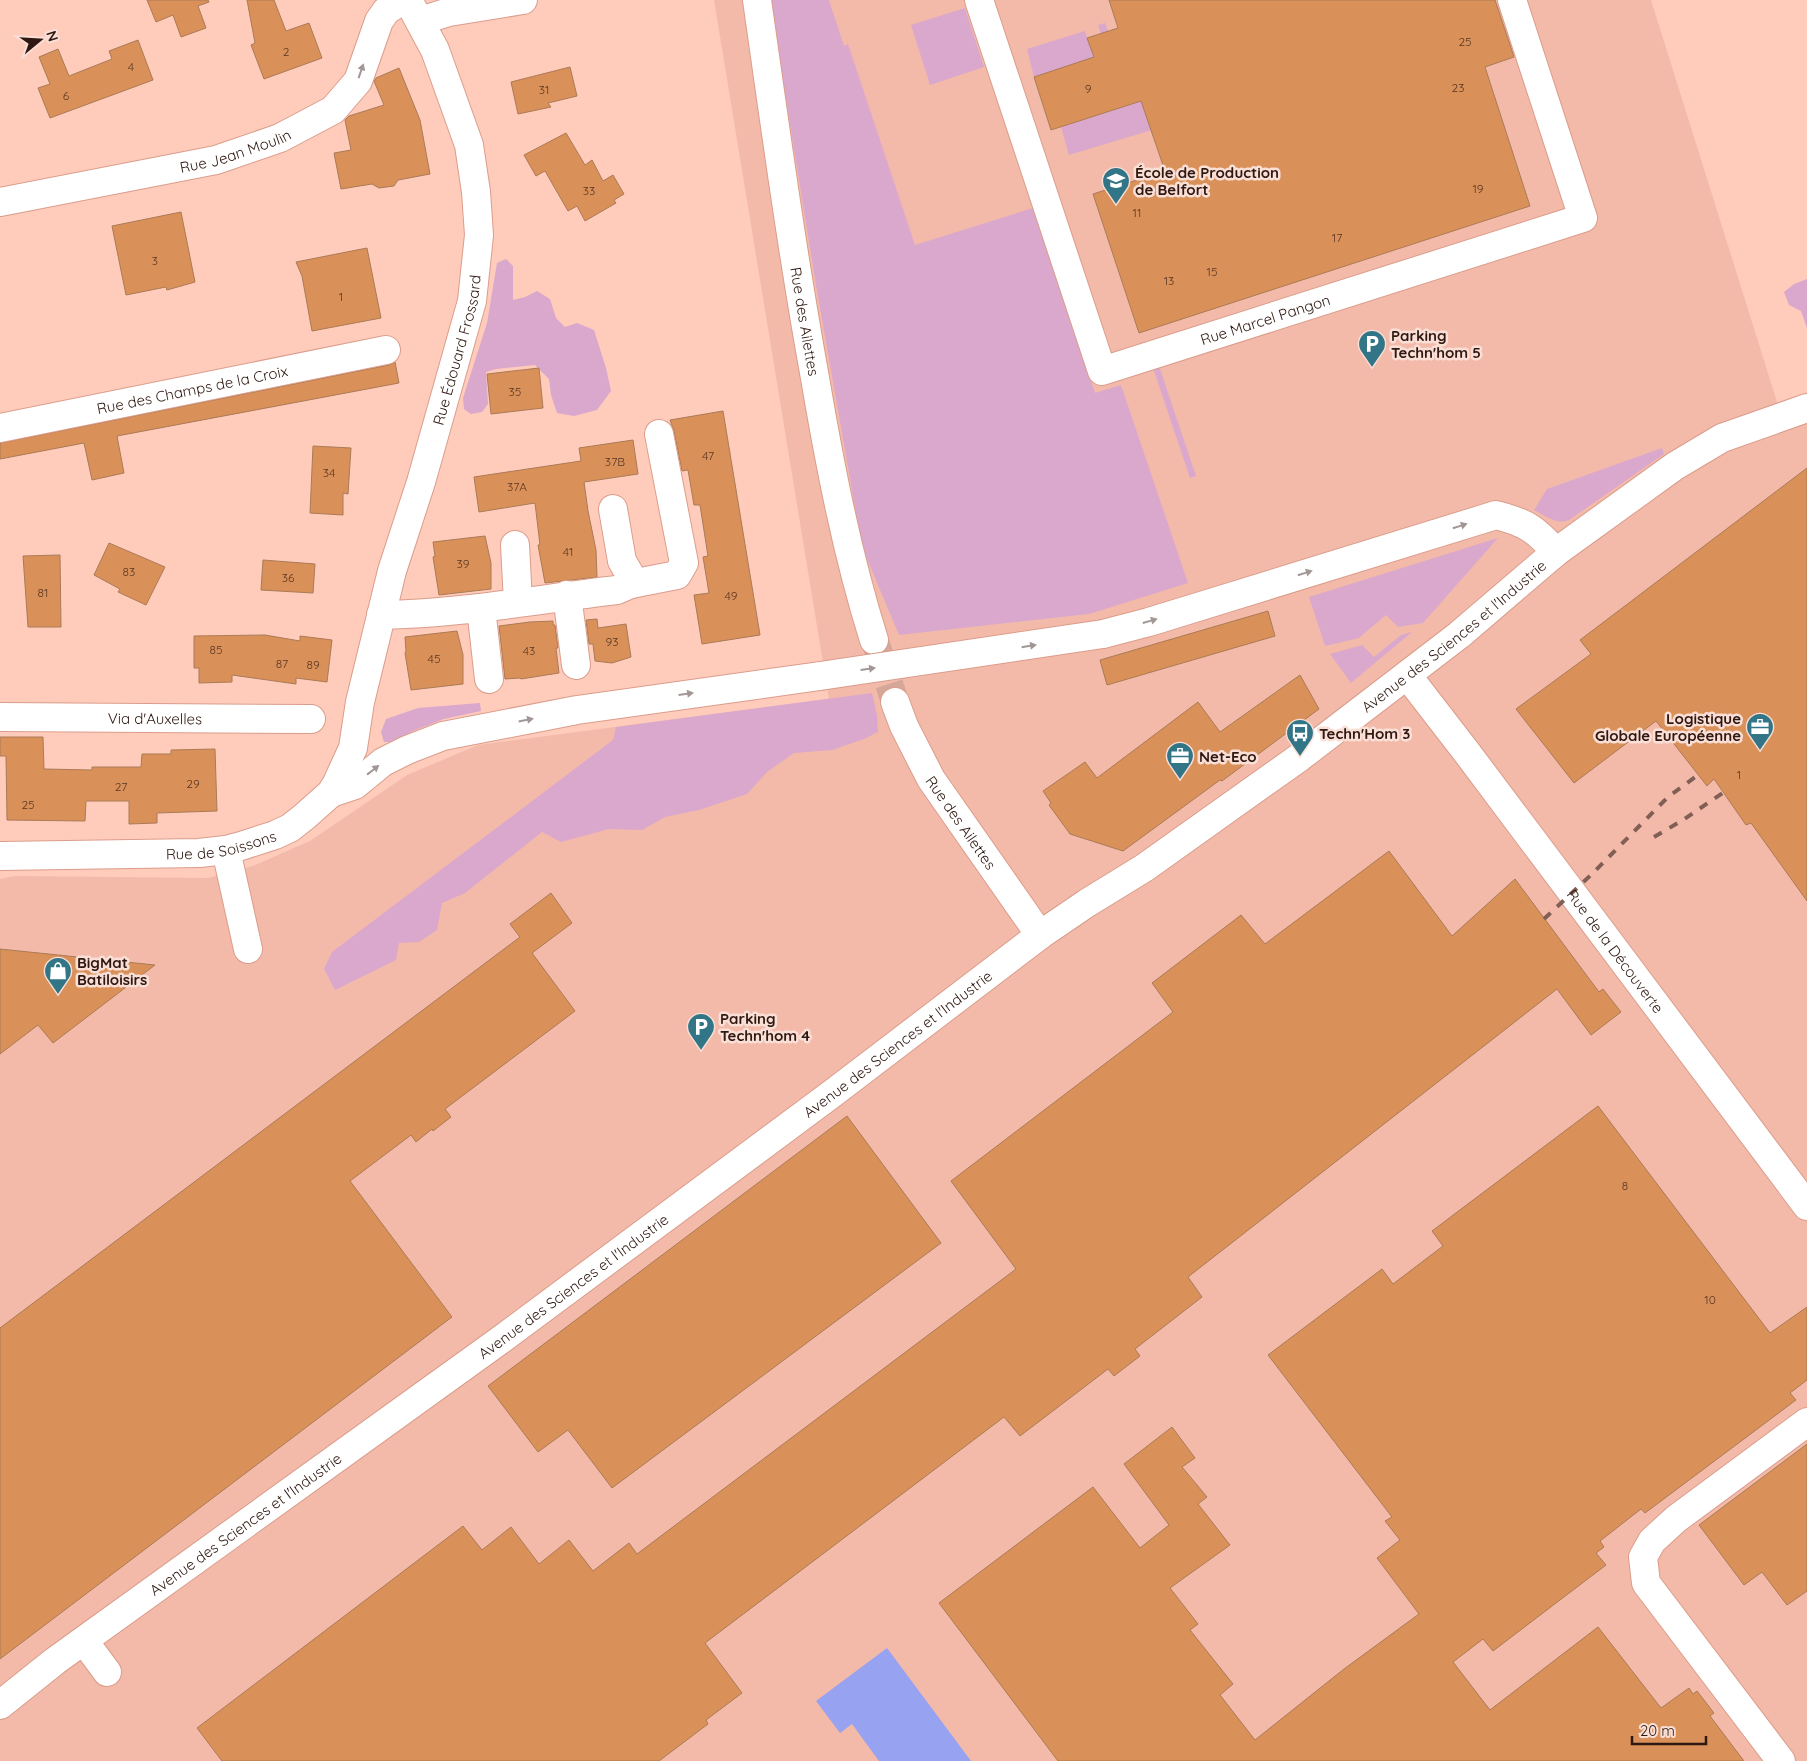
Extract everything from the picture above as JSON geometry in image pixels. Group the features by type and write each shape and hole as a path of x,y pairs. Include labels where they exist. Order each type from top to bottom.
{"street":[{"name":"Rue Jean Moulin","path":"0,202 216,160 280,138 333,110 358,81 379,21 386,11 402,0"},
{"path":"414,11 449,12 523,0"},
{"name":"Rue des Ailettes","path":"757,0 798,287 832,475 858,587 874,640"},
{"name":"Rue Marcel Pangon","path":"979,0 1102,371 1583,218 1512,0"},
{"name":"Rue Édouard Frossard","path":"360,702 392,571 421,482 472,301 479,235 476,192 469,145 435,50 414,11"},
{"name":"Rue des Champs de la Croix","path":"0,428 386,350"},
{"name":"Avenue des Sciences et l'Industrie","path":"0,1705 84,1641 499,1341 833,1093 1040,936 1087,903 1152,863 1300,757 1475,622 1556,552 1674,466 1722,438 1807,408"},
{"path":"381,615 408,615 481,608 617,590 631,584 678,575 684,564 660,434"},
{"path":"613,509 622,561 630,573 631,584"},
{"path":"331,793 355,784 384,762 407,750 443,736 577,710 1103,634 1149,622 1496,515 1519,521 1529,526 1556,552"},
{"path":"515,545 518,602"},
{"path":"567,596 576,665"},
{"path":"481,608 489,679"},
{"name":"Rue de la Découverte","path":"1406,675 1468,754 1807,1206"},
{"name":"Rue de Soissons","path":"0,856 199,853 226,850 267,838 290,828 331,793 353,748 360,702"},
{"name":"Rue des Ailettes","path":"895,702 904,726 931,779 1040,936"},
{"name":"Via d'Auxelles","path":"0,717 310,719"},
{"path":"226,850 248,949"},
{"path":"1781,1761 1646,1583 1643,1557 1652,1541 1676,1519 1807,1422"},
{"path":"84,1641 107,1672"}],"shaded area":[{"path":"714,0 1651,0 1778,405 1807,408 1807,1761 0,1761 0,879 15,876 208,878 253,866 310,841 407,775 478,745 829,699"},
{"path":"770,0 829,0 844,46 848,44 915,245 1033,208 1095,393 1121,385 1188,583 1089,614 899,635 862,547 816,285"},
{"path":"965,8 984,67 930,85 911,25"},
{"path":"1105,23 1115,50 1034,77 1027,49 1085,31 1090,46 1103,41 1098,25"},
{"path":"1141,101 1152,130 1069,155 1061,127"},
{"path":"506,259 513,266 513,300 537,291 550,299 556,318 565,327 577,323 594,330 611,391 597,410 574,416 557,413 551,395 549,379 535,365 496,369 486,372 488,404 482,412 471,414 464,409 463,398 487,323 497,263"},
{"path":"1807,279 1807,328 1801,311 1789,305 1784,292 1794,284"},
{"path":"1159,366 1196,476 1190,478 1153,368"},
{"path":"1662,448 1664,454 1569,520 1555,521 1534,510 1547,489"},
{"path":"1498,538 1423,623 1398,627 1386,615 1359,638 1325,646 1309,597"},
{"path":"1412,632 1351,683 1330,654 1362,645 1374,657 1401,635"},
{"path":"872,693 877,715 878,732 832,750 794,753 767,772 747,794 699,810 665,817 642,830 609,829 561,842 542,832 465,893 442,903 437,930 419,942 399,943 396,960 335,990 324,969 332,952 613,740 616,727"},
{"path":"480,703 481,711 444,719 413,731 392,742 384,742 381,732 386,719 418,708"}],"water":[{"path":"887,1648 971,1761 879,1761 852,1724 840,1733 816,1701"}],"building":[{"path":"147,0 208,0 209,2 198,6 206,28 181,37 173,15 156,22"},
{"path":"247,0 274,0 286,31 309,23 322,58 264,79 251,45 255,43"},
{"path":"1109,0 1495,0 1514,57 1485,67 1530,206 1139,333 1093,194 1165,171 1141,101 1051,130 1034,77 1094,57 1087,38 1118,28"},
{"path":"138,40 153,80 50,118 38,88 50,84 39,57 58,49 69,76 112,59 109,51"},
{"path":"570,67 577,96 548,103 551,107 518,114 511,82"},
{"path":"399,68 420,120 430,174 398,180 394,186 379,188 372,184 341,189 334,153 351,150 345,120 349,116 384,105 374,81 376,78"},
{"path":"566,133 585,165 592,160 603,181 613,175 624,194 614,200 616,203 585,221 577,206 568,211 545,171 536,176 524,155"},
{"path":"181,212 195,282 167,290 166,287 126,295 112,226"},
{"path":"367,248 381,318 312,331 302,276 296,262"},
{"path":"395,362 399,383 117,436 124,473 92,480 84,443 0,459 0,443 389,365"},
{"path":"539,368 543,408 491,414 487,374"},
{"path":"723,411 760,635 702,644 694,595 709,593 703,557 708,556 700,505 694,505 688,470 682,471 670,420"},
{"path":"633,440 638,474 584,482 596,550 597,577 545,583 538,545 540,545 535,503 479,512 474,477 581,461 579,448"},
{"path":"313,446 351,448 348,494 343,493 343,515 310,513"},
{"path":"1807,468 1807,901 1751,823 1746,825 1714,779 1707,786 1656,721 1574,783 1516,709 1591,654 1580,640"},
{"path":"485,536 491,563 491,589 439,595 433,557 435,556 433,542"},
{"path":"109,543 165,567 146,605 118,592 120,589 94,575"},
{"path":"60,555 61,627 28,627 23,556"},
{"path":"263,560 315,564 313,593 261,590"},
{"path":"1268,611 1275,636 1107,685 1100,660"},
{"path":"597,619 598,628 626,624 631,657 612,663 595,661 593,644 589,644 586,620"},
{"path":"553,621 558,648 556,648 559,673 521,679 505,679 499,626"},
{"path":"457,631 463,655 463,684 411,690 405,653 405,637"},
{"path":"265,635 300,641 300,636 332,640 327,682 296,678 296,684 232,675 232,682 199,683 199,668 194,668 194,636"},
{"path":"1300,675 1319,709 1123,851 1070,834 1049,805 1051,803 1043,791 1085,762 1097,778 1198,702 1220,732"},
{"path":"0,737 43,737 44,769 92,770 92,767 141,767 142,754 171,754 171,750 215,749 217,811 157,813 157,823 129,824 129,801 86,801 85,821 7,820 6,756 0,756"},
{"path":"1389,851 1452,936 1515,879 1599,992 1603,989 1621,1012 1591,1035 1557,989 1188,1277 1202,1297 1135,1349 1140,1356 1114,1376 1108,1369 1020,1436 1004,1417 705,1643 742,1693 706,1720 708,1724 659,1761 222,1761 197,1728 463,1526 482,1550 511,1527 539,1564 569,1540 593,1571 629,1543 637,1554 1016,1269 951,1181 1173,1012 1152,983 1241,915 1265,944"},
{"path":"551,893 572,923 532,953 575,1011 445,1109 451,1117 433,1131 432,1129 416,1142 411,1135 350,1181 452,1317 0,1659 0,1328 520,937 510,924"},
{"name":"BigMat Batiloisirs","path":"0,949 155,965 53,1043 38,1025 0,1054"},
{"path":"1598,1106 1770,1333 1807,1307 1807,1380 1790,1393 1796,1400 1645,1513 1641,1509 1600,1541 1604,1547 1596,1553 1606,1565 1493,1651 1483,1639 1453,1662 1490,1710 1598,1627 1661,1708 1689,1688 1693,1694 1697,1691 1714,1713 1710,1716 1744,1761 1058,1761 939,1603 1093,1487 1140,1548 1169,1525 1124,1464 1172,1427 1195,1458 1182,1467 1207,1497 1198,1504 1230,1545 1170,1588 1198,1624 1190,1630 1233,1684 1220,1695 1255,1740 1344,1669 1419,1614 1377,1558 1400,1540 1385,1521 1392,1517 1268,1355 1382,1269 1393,1284 1443,1246 1432,1231"},
{"path":"847,1116 941,1243 612,1488 568,1430 538,1452 488,1386"},
{"path":"1807,1444 1807,1591 1787,1605 1762,1572 1744,1585 1699,1525"}],"tunnel":[{"path":"876,644 895,702"}],"railway":[{"path":"1544,919 1592,874 1668,797 1698,775"},
{"path":"1654,837 1724,792"}],"place":[{"name":"École de Production de Belfort","path":"1116,205"},
{"name":"Parking Techn'hom 5","path":"1372,368"},
{"name":"Logistique Globale Européenne","path":"1760,751"},
{"name":"Techn'Hom 3","path":"1300,757"},
{"name":"Net-Eco","path":"1180,780"},
{"name":"BigMat Batiloisirs","path":"58,995"},
{"name":"Parking Techn'hom 4","path":"701,1051"}]}
